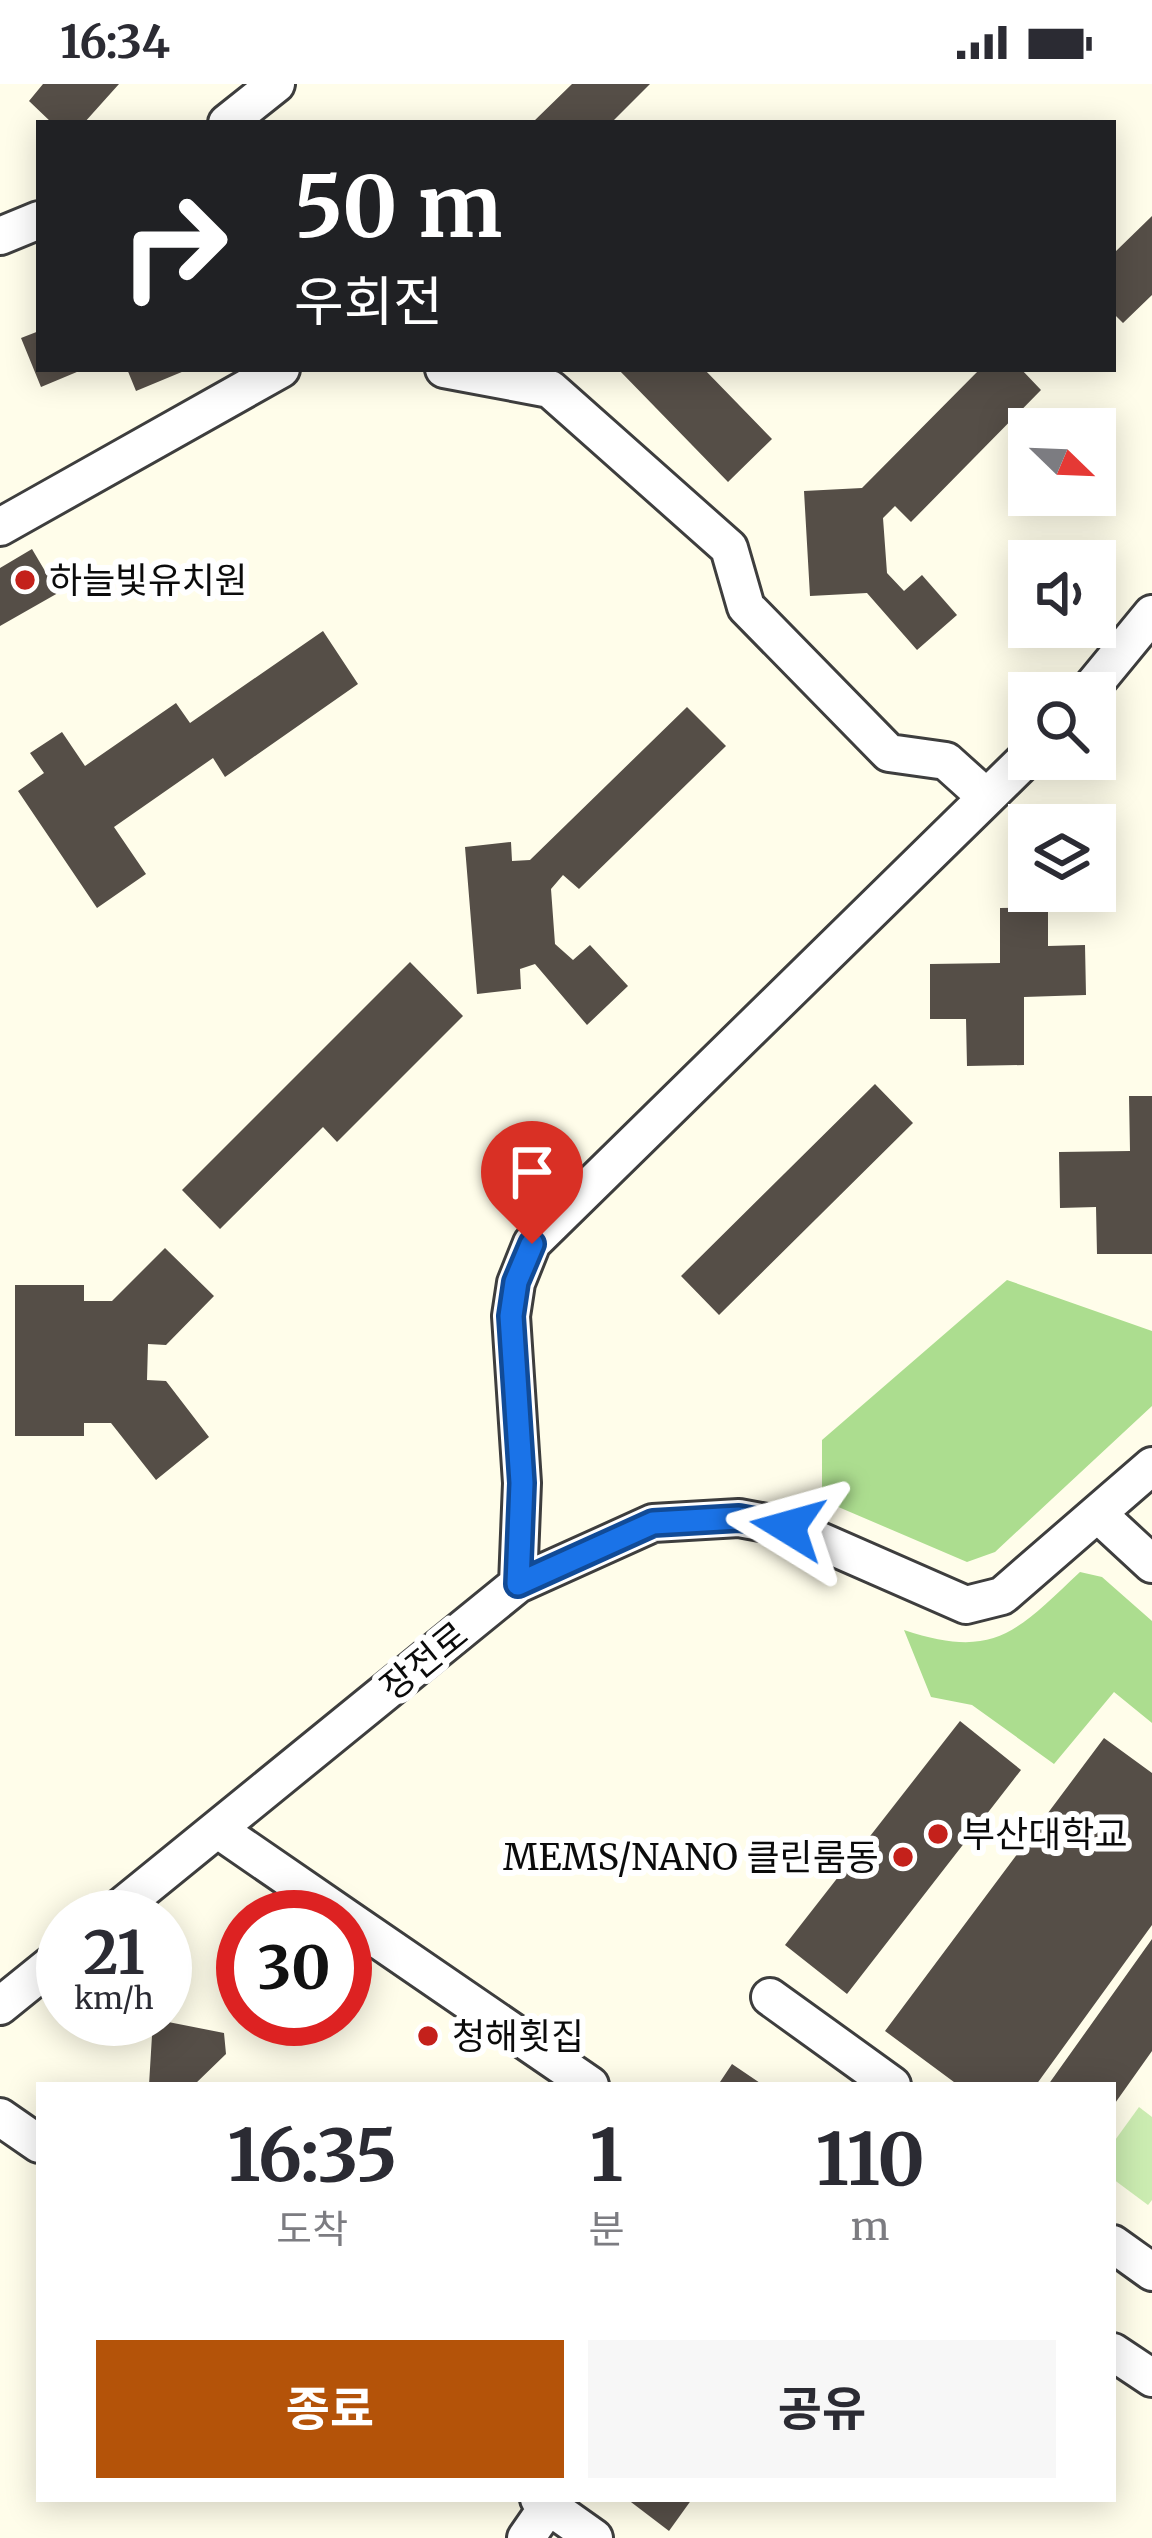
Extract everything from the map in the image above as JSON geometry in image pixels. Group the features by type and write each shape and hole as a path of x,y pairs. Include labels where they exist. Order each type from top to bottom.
{"street":[{"path":"231,120 276,84"},
{"path":"0,236 36,221"},
{"path":"0,527 276,372"},
{"path":"460,372 550,389 729,548 746,607 889,753 946,760 986,797"},
{"path":"1104,672 1152,614"},
{"path":"518,1584 522,1483 511,1316 516,1282 532,1244 1008,776"},
{"name":"장전로","path":"143,1890 518,1584 653,1523 739,1518 788,1527 966,1605 1002,1596 1152,1466"},
{"path":"1099,1515 1152,1564"},
{"path":"217,1829 306,1890"},
{"path":"372,1936 586,2082"},
{"path":"0,2006 36,1977"},
{"path":"770,1997 888,2082"},
{"path":"0,2117 36,2142"},
{"path":"1116,2246 1152,2272"},
{"path":"1116,2354 1152,2378"},
{"path":"526,2538 545,2502"},
{"path":"547,2502 594,2538"}],"green space":[{"path":"1007,1280 1152,1331 1152,1406 995,1552 967,1562 822,1500 822,1440"},
{"path":"1080,1572 1102,1577 1152,1621 1152,1723 1114,1692 1054,1764 972,1705 931,1697 904,1630 961,1642 1002,1635 1038,1611"},
{"path":"1139,2107 1152,2117 1152,2200 1148,2205 1116,2181 1116,2139"}],"building":[{"path":"43,84 119,84 87,120 49,120 29,101"},
{"path":"572,84 650,84 614,120 535,120"},
{"path":"1152,216 1152,295 1123,323 1116,316 1116,251"},
{"path":"36,332 36,372 77,372 41,387 21,338"},
{"path":"128,372 182,372 136,391"},
{"path":"621,372 707,372 772,439 728,482"},
{"path":"977,372 1024,372 1041,390 1023,408 1008,408 1008,424 911,522 895,506 883,518 887,573 904,591 922,575 957,615 917,650 867,593 810,596 804,491 862,488"},
{"name":"하늘빛유치원","path":"32,549 58,593 0,626 0,568"},
{"path":"323,631 358,684 225,777 213,758 114,827 146,874 97,908 18,791 44,773 30,753 62,732 85,766 176,703 190,723"},
{"path":"687,707 726,746 579,889 563,875 551,889 555,944 573,960 590,945 628,986 587,1025 535,964 520,969 521,989 477,994 465,847 511,842 512,861 530,860"},
{"path":"1000,908 1048,912 1048,946 1085,945 1086,995 1024,997 1024,1065 967,1066 966,1019 930,1019 930,964 1000,963"},
{"path":"410,962 463,1016 337,1142 323,1127 220,1229 182,1190"},
{"path":"875,1084 913,1123 719,1315 681,1276"},
{"path":"1129,1096 1152,1096 1152,1254 1097,1254 1096,1207 1060,1208 1059,1152 1130,1151"},
{"path":"165,1248 214,1296 166,1345 148,1344 147,1380 166,1381 209,1437 156,1480 111,1423 84,1423 84,1436 15,1436 15,1285 84,1285 84,1301 112,1301"},
{"name":"MEMS/NANO 클린룸동","path":"960,1721 1021,1770 847,1994 785,1945"},
{"path":"1104,1738 1152,1773 1152,1925 1038,2082 954,2082 885,2031"},
{"path":"1152,1939 1152,2051 1116,2102 1116,2082 1050,2082"},
{"path":"192,2027 216,2031 216,2046 225,2046 226,2054 197,2082 149,2082 151,2046 192,2046"},
{"path":"732,2064 759,2082 720,2082"},
{"path":"631,2502 690,2502 669,2531"}],"place":[{"name":"하늘빛유치원","path":"25,580"},
{"name":"부산대학교","path":"938,1834"},
{"name":"MEMS/NANO 클린룸동","path":"903,1857"},
{"name":"청해횟집","path":"428,2036"}],"route":[{"path":"532,1244 516,1282 511,1316 522,1483 518,1584 653,1523 739,1518 788,1527"}]}
